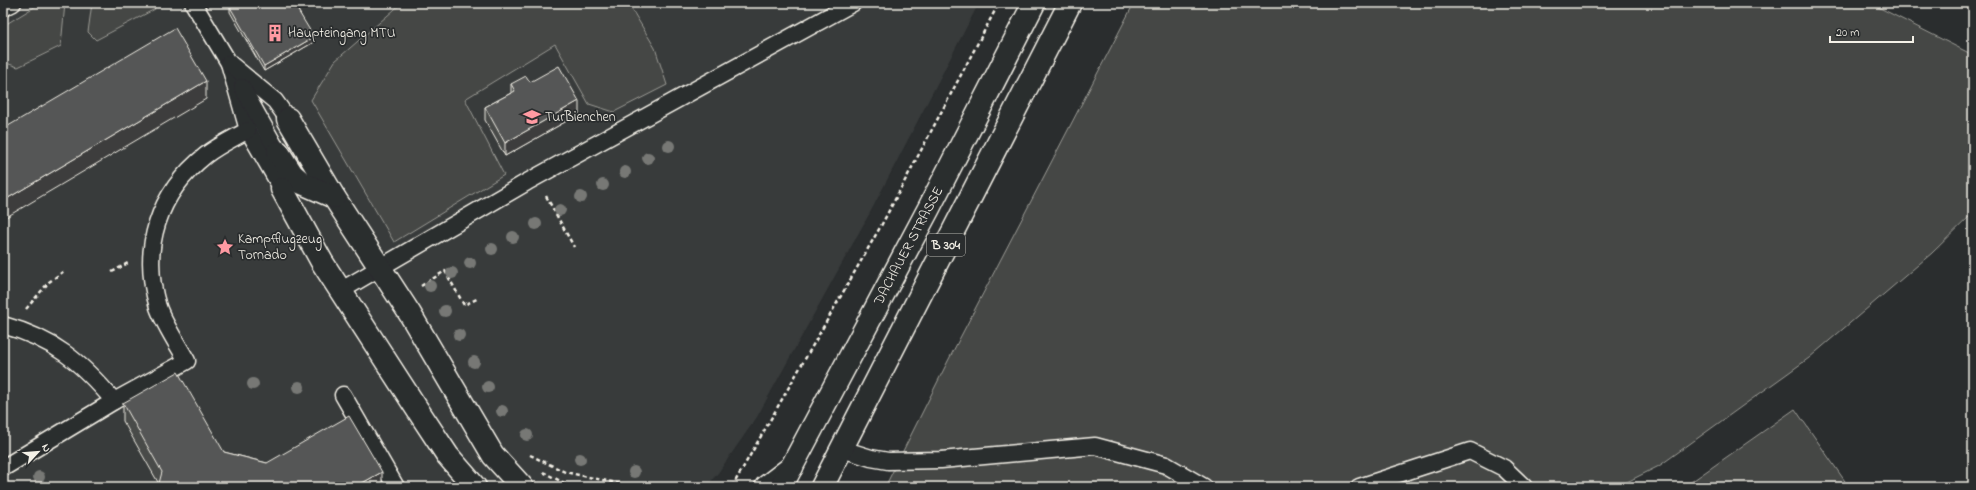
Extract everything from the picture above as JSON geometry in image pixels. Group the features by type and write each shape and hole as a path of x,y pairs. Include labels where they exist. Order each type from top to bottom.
{"main road":[{"name":"DACHAUER STRASSE","path":"781,487 929,208 1034,3"},
{"name":"B 304","path":"822,487 1070,3"},
{"path":"288,119 334,197 410,314 493,455 522,487"},
{"path":"278,152 292,174 302,183 334,197"},
{"path":"282,189 322,262 340,291 448,456 475,487"},
{"path":"766,487 792,467"}],"lane":[{"path":"3,8 13,3"},
{"path":"193,3 229,63 278,152"},
{"path":"340,291 536,177 853,3"},
{"path":"229,63 276,101 288,119"},
{"path":"229,63 248,130 282,189"},
{"path":"3,468 114,401 187,361 159,308 152,280 151,249 157,221 168,197 182,177 207,155 248,130"},
{"path":"8,326 41,338 66,353 91,374 114,401"},
{"path":"343,395 396,487"},
{"path":"842,449 871,458 888,461 941,460 1095,446 1166,465 1204,487"},
{"path":"1359,487 1470,451 1504,468 1524,487"}],"path":[{"path":"732,487 882,224 998,3"},
{"path":"536,177 574,247"},
{"path":"8,326 49,282 64,271"},
{"path":"418,287 445,271 464,305 480,298"},
{"path":"524,451 544,464 565,472 635,487"}],"shaded area":[{"path":"3,3 979,3 872,209 757,417 718,473 706,487 3,487"},
{"path":"41,3 65,3 61,46 18,67 3,62 3,26"},
{"path":"92,3 151,3 155,9 96,40 88,32"},
{"path":"402,3 628,3 655,48 667,85 614,112 589,104 555,44 465,99 504,175 394,242 311,100 335,61"},
{"path":"1134,3 1870,3 1973,55 1973,213 1932,253 1809,358 1659,466 1617,487 885,487 948,361"},
{"path":"1795,409 1849,487 1684,487"}],"building":[{"name":"Haupteingang MTU","path":"233,3 296,3 294,4 314,37 264,66 230,7 234,5"},
{"path":"175,28 206,81 3,201 3,129"},
{"name":"TurBienchen","path":"559,66 579,101 505,143 485,107 515,91 511,84 526,76 530,82"},
{"path":"178,372 224,452 267,463 349,416 382,472 355,487 158,487 162,472 123,403"}],"place":[{"name":"Haupteingang MTU","path":"275,33"},
{"name":"TurBienchen","path":"532,117"},
{"name":"Kampfflugzeug Tornado","path":"225,247"}]}
